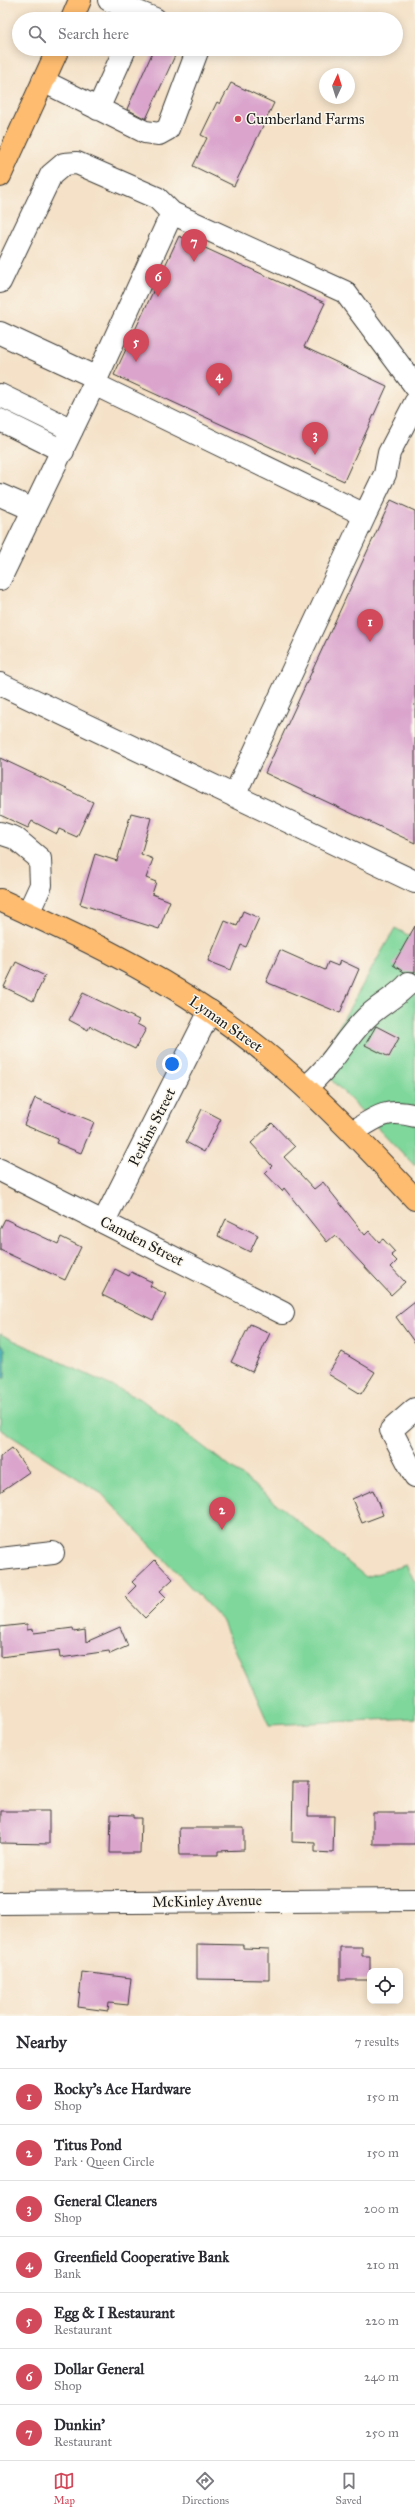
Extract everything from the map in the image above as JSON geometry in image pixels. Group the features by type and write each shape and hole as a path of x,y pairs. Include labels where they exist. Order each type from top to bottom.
{"main road":[{"path":"75,12 80,0"},
{"path":"0,176 55,56"},
{"name":"Lyman Street","path":"0,900 153,976 210,1011 306,1087 352,1132 415,1199"}],"street":[{"path":"109,0 134,12"},
{"path":"98,109 122,56"},
{"path":"43,81 145,132 159,134 168,129 195,56"},
{"path":"0,282 51,174 64,164 73,163 83,165 156,198 172,213 345,292 415,386"},
{"path":"0,579 96,381 172,213"},
{"path":"0,333 365,515"},
{"path":"0,395 72,430"},
{"path":"234,796 386,471 389,453 415,403"},
{"path":"0,420 62,451"},
{"path":"0,494 34,510"},
{"path":"0,684 415,882"},
{"path":"0,832 15,838 40,859 41,885 28,913"},
{"path":"306,1087 324,1072 352,1032 367,1017 409,984"},
{"name":"Perkins Street","path":"104,1221 210,1011"},
{"path":"352,1132 380,1114 390,1112 415,1116"},
{"name":"Camden Street","path":"0,1170 104,1221 283,1313"},
{"path":"415,1410 391,1430 415,1476"},
{"path":"0,1559 53,1553"},
{"name":"McKinley Avenue","path":"0,1903 415,1900"}],"green space":[{"path":"395,928 415,939 415,1166 317,1065"},
{"path":"0,1334 142,1400 255,1486 366,1577 406,1565 415,1582 415,1718 269,1725 222,1620 102,1494 0,1429"}],"water":[{"path":"0,1343 5,1349 5,1378 0,1378"}],"building":[{"path":"151,56 175,56 146,119 127,109"},
{"name":"Cumberland Farms","path":"231,83 274,103 234,186 193,166 207,138 201,135 217,102 220,104"},
{"path":"179,236 325,303 304,347 387,386 344,481 114,375"},
{"path":"391,500 415,511 415,843 265,773"},
{"path":"0,758 93,802 77,837 59,829 57,834 32,821 28,828 0,815"},
{"path":"131,813 151,818 141,854 153,859 146,878 156,882 152,894 170,901 159,929 80,904 95,854 117,861"},
{"path":"243,911 259,918 246,947 241,945 231,970 208,961 225,921 237,926"},
{"path":"415,926 415,972 404,972 393,965"},
{"path":"280,950 325,970 328,962 338,966 340,960 359,969 340,1013 266,982"},
{"path":"16,962 45,976 33,1001 4,987"},
{"path":"83,993 139,1020 137,1024 146,1029 135,1049 90,1026 88,1030 69,1020"},
{"path":"376,1026 399,1038 389,1057 365,1045"},
{"path":"35,1098 94,1122 81,1153 56,1143 58,1139 24,1125"},
{"path":"202,1109 221,1119 204,1152 186,1142"},
{"path":"272,1123 295,1147 284,1157 314,1189 323,1182 365,1235 369,1231 379,1242 383,1239 395,1252 391,1255 397,1261 391,1267 405,1282 391,1295 335,1235 327,1242 284,1188 282,1191 265,1173 272,1166 251,1143"},
{"path":"5,1219 58,1244 61,1237 81,1247 65,1280 0,1250 0,1229"},
{"path":"226,1219 258,1235 250,1252 218,1236"},
{"path":"115,1269 129,1276 131,1272 152,1282 150,1286 166,1294 153,1320 102,1295"},
{"path":"415,1302 415,1343 396,1317"},
{"path":"250,1324 270,1333 252,1372 231,1362"},
{"path":"342,1352 375,1372 361,1394 328,1374"},
{"path":"12,1448 29,1472 0,1492 0,1457"},
{"path":"373,1490 383,1515 362,1523 352,1499"},
{"path":"155,1560 173,1579 160,1591 166,1597 145,1618 125,1597 136,1586 132,1582"},
{"path":"27,1624 27,1630 33,1629 34,1633 73,1628 74,1632 85,1630 86,1642 120,1627 128,1646 110,1654 109,1651 60,1658 59,1650 0,1657 0,1627"},
{"path":"293,1783 309,1783 308,1816 334,1816 333,1853 315,1852 315,1843 292,1842"},
{"path":"1,1811 49,1811 49,1844 0,1843"},
{"path":"373,1813 415,1813 415,1844 373,1844"},
{"path":"111,1814 133,1815 133,1818 141,1818 140,1853 110,1853"},
{"path":"179,1828 244,1828 244,1850 218,1851 218,1855 180,1855"},
{"path":"197,1944 243,1945 243,1948 269,1949 269,1980 197,1979"},
{"path":"340,1947 362,1947 362,1956 370,1956 370,1968 367,1968 367,1980 340,1980"},
{"path":"82,1972 131,1978 128,2005 109,2003 108,2011 78,2007"}],"place":[{"name":"Cumberland Farms","path":"238,119"},
{"name":"Dunkin'","path":"194,262"},
{"name":"Dollar General","path":"158,297"},
{"name":"Egg & I Restaurant","path":"136,362"},
{"name":"Greenfield Cooperative Bank","path":"219,396"},
{"name":"General Cleaners","path":"315,455"},
{"name":"Rocky's Ace Hardware","path":"370,642"},
{"name":"Titus Pond","path":"222,1530"}]}
